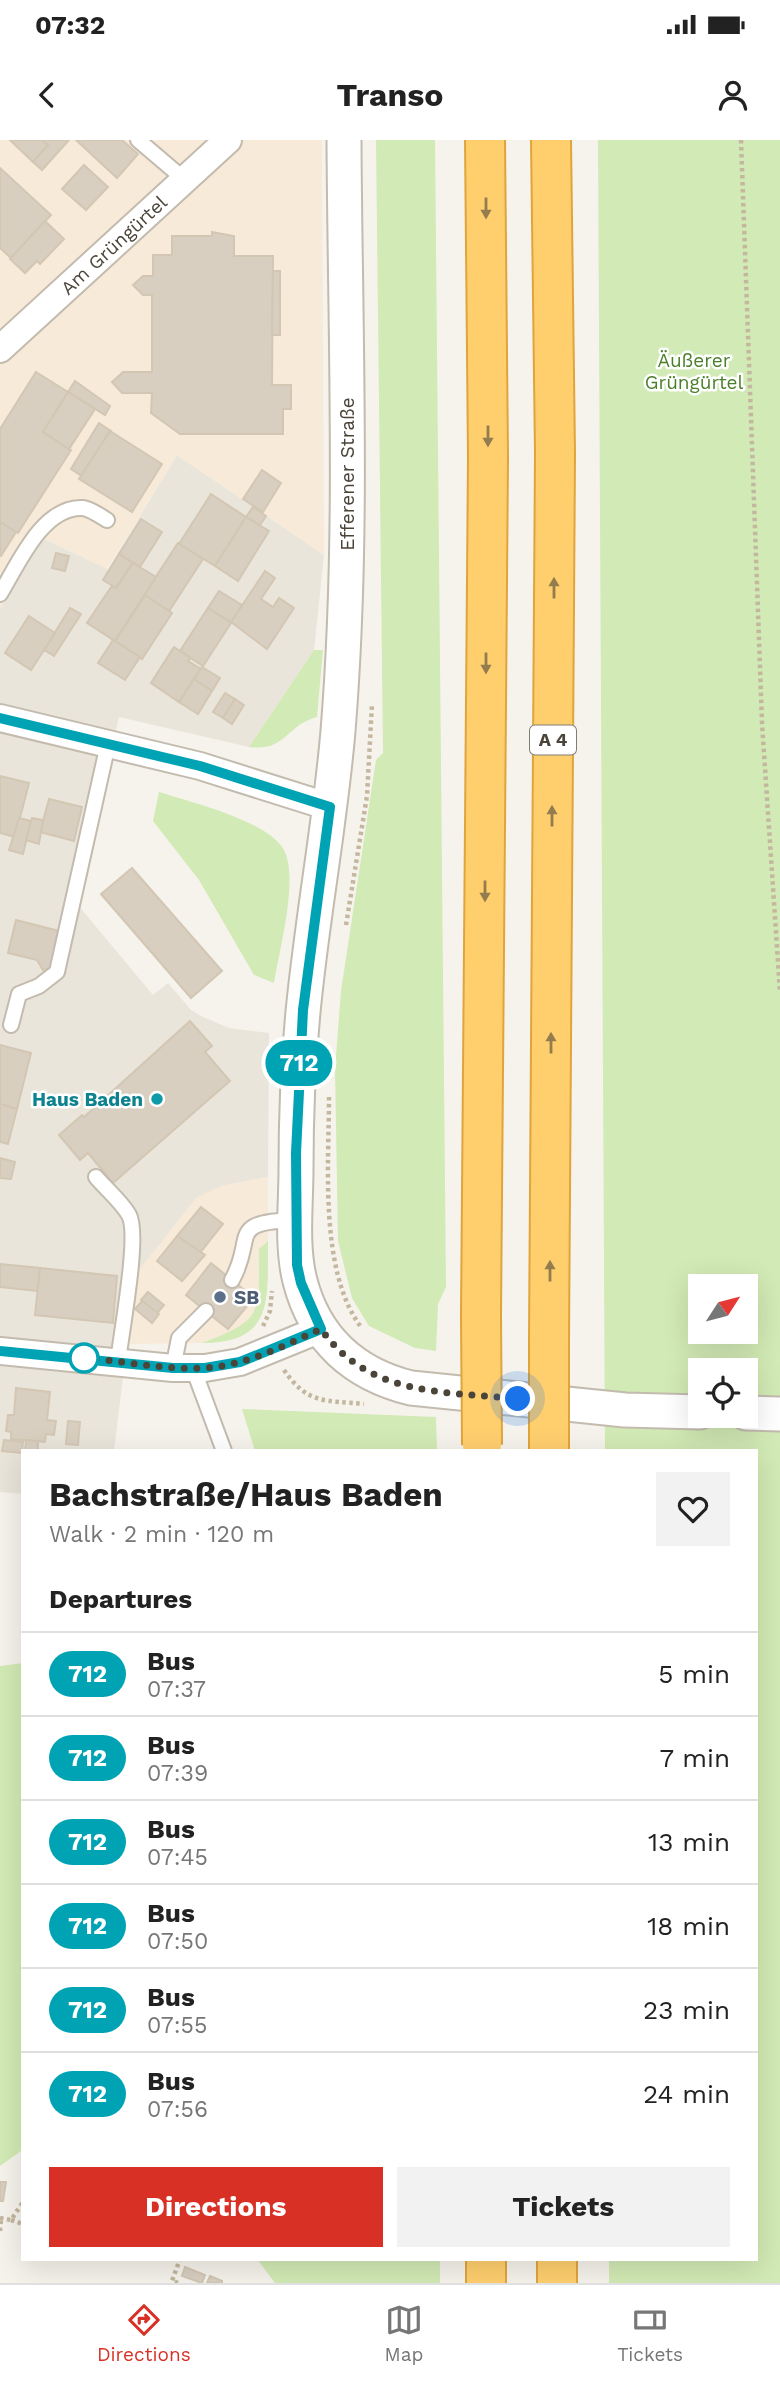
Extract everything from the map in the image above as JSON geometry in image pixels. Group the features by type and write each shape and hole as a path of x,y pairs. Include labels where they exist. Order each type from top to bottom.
{"highway":[{"path":"482,1448 488,472 485,140"},
{"name":"A 4","path":"549,1449 555,454 551,140"},
{"path":"486,2261 486,2283"},
{"path":"557,2261 557,2283"}],"street":[{"name":"Am Grüngürtel","path":"0,349 228,140"},
{"name":"Efferener Straße","path":"344,140 347,561 338,732 303,1010 298,1088 295,1220 301,1283 321,1329 334,1348 369,1374 411,1388 625,1410 688,1412"},
{"path":"0,718 200,766 330,807"},
{"path":"0,1351 183,1368 240,1362 321,1329"},
{"path":"758,1413 780,1414"}],"lane":[{"path":"138,140 185,180"},
{"path":"0,594 50,520 66,510 86,508 107,520"},
{"path":"11,1025 19,994 39,986 57,971 108,744"},
{"path":"96,1177 129,1216 133,1230 133,1261 127,1285 118,1362"},
{"path":"232,1280 239,1268 243,1241 252,1227 263,1221 295,1220"},
{"path":"206,1311 179,1338 183,1368 223,1449"}],"path":[{"path":"741,140 762,723 780,992"},
{"path":"338,1274 354,1317 362,1328"},
{"path":"301,1283 272,1290 270,1311 261,1330 272,1351 302,1393 317,1399 369,1404"},
{"path":"10,2220 21,2205"},
{"path":"0,2231 1,2218 21,2223"},
{"path":"178,2283 172,2281 179,2261"}],"shaded area":[{"path":"0,140 322,140 324,555 177,455 107,569 43,538 0,608"},
{"path":"177,455 324,555 314,650 249,747 119,717 78,905 153,995 168,983 191,1010 201,1016 229,1028 269,1033 268,1177 221,1186 127,1344 114,1449 21,1449 21,1494 0,1492 0,608 42,538 108,569"},
{"path":"268,1177 268,1241 259,1249 258,1307 240,1329 202,1343 127,1344 131,1295 139,1270 196,1198 221,1186"}],"green space":[{"path":"376,140 435,140 446,1287 438,1304 436,1351 415,1348 369,1326 352,1298 338,1241 335,1069 341,991 376,760 383,753"},
{"name":"Äußerer Grüngürtel","path":"598,140 780,140 780,2283 609,2283 609,2261 758,2261 758,1449 605,1449"},
{"path":"314,650 323,650 317,717 298,726 271,746 249,747"},
{"path":"159,792 246,822 276,840 284,850 288,863 289,896 274,983 254,975 199,880 153,821"},
{"path":"268,1241 266,1298 255,1325 243,1335 226,1341 202,1343 238,1327 248,1320 254,1311 259,1287 259,1249"},
{"path":"242,1409 436,1417 437,1449 254,1449"},
{"path":"21,1663 21,2151 0,2166 0,1666"},
{"path":"258,2261 440,2261 440,2283 275,2283"}],"building":[{"path":"10,140 42,140 48,145 33,162"},
{"path":"42,140 69,140 42,170 33,162 48,145"},
{"path":"76,140 122,140 138,154 117,178"},
{"path":"84,165 108,187 86,210 62,189"},
{"path":"0,168 51,215 11,258 0,248"},
{"path":"45,221 64,239 40,264 37,261 25,273 10,259"},
{"path":"212,232 234,236 234,256 273,256 272,385 291,385 291,409 283,409 283,434 180,434 151,413 152,393 122,393 112,382 123,372 152,372 152,295 143,295 133,285 143,276 153,276 153,255 172,255 172,236 212,236"},
{"path":"273,271 280,271 280,335 272,335"},
{"path":"36,372 68,392 43,432 71,450 18,533 0,522 0,429"},
{"path":"75,381 110,406 105,415 68,392"},
{"path":"68,392 95,409 69,449 43,432"},
{"path":"99,423 111,431 82,476 71,469"},
{"path":"110,431 162,464 132,512 79,479"},
{"path":"262,470 281,483 263,512 243,499"},
{"path":"211,494 246,517 215,566 179,544"},
{"path":"253,507 266,516 260,525 246,517"},
{"path":"246,517 269,531 238,581 215,566"},
{"path":"141,519 162,532 140,567 119,554"},
{"path":"0,522 16,532 1,556 0,555"},
{"path":"178,543 203,559 169,611 144,595"},
{"path":"56,553 69,556 65,571 52,568"},
{"path":"119,554 133,563 116,588 103,580"},
{"path":"133,563 156,577 115,641 87,623 112,586 116,588"},
{"path":"265,571 275,578 261,599 273,607 279,598 294,608 267,649 231,622"},
{"path":"219,591 242,605 231,622 208,608"},
{"path":"145,595 172,613 142,659 115,641"},
{"path":"70,608 81,614 54,656 44,650"},
{"path":"208,608 231,623 203,666 180,651"},
{"path":"29,616 55,633 31,670 5,653"},
{"path":"113,640 140,657 125,680 98,663"},
{"path":"174,647 191,658 188,661 201,669 179,702 151,683"},
{"path":"202,667 220,678 212,691 194,679"},
{"path":"194,679 212,691 198,714 179,702"},
{"path":"225,693 235,699 223,718 213,712"},
{"path":"235,699 244,705 232,724 223,718"},
{"path":"0,776 29,783 15,837 0,833"},
{"path":"49,799 82,807 74,841 40,832"},
{"path":"19,818 31,821 23,854 9,850"},
{"path":"32,818 43,820 39,844 26,840"},
{"path":"132,868 222,971 191,998 101,894"},
{"path":"16,920 63,932 51,968 43,970 37,960 8,953"},
{"name":"Haus Baden","path":"190,1021 212,1046 205,1052 230,1081 113,1183 88,1153 80,1160 59,1135 82,1115 84,1117"},
{"path":"0,1045 31,1053 17,1109 0,1104"},
{"path":"0,1104 17,1109 8,1144 0,1142"},
{"path":"0,1158 15,1162 11,1179 0,1178"},
{"path":"201,1207 223,1224 199,1254 177,1236"},
{"path":"177,1236 205,1255 182,1281 157,1261"},
{"name":"SB","path":"211,1263 254,1298 228,1329 186,1295"},
{"path":"0,1264 40,1268 37,1291 0,1287"},
{"path":"40,1268 117,1276 113,1323 35,1315"},
{"path":"148,1292 164,1305 157,1313 141,1300"},
{"path":"142,1301 159,1314 152,1323 135,1309"},
{"path":"16,1388 50,1392 47,1420 56,1421 54,1435 46,1434 45,1442 11,1439 11,1432 6,1431 8,1415 14,1415"},
{"path":"68,1421 80,1422 78,1445 66,1444"},
{"path":"4,1440 23,1442 21,1453 2,1451"},
{"path":"26,1440 38,1441 38,1449 25,1449"},
{"path":"0,2182 6,2182 3,2201 0,2201"},
{"path":"185,2267 205,2275 202,2283 182,2276"},
{"path":"210,2276 222,2281 222,2283 207,2283"}],"bus line":[{"name":"712","path":"0,718 200,766 330,807 303,1010 296,1153 297,1265 301,1283 321,1329 240,1362 205,1368 173,1368 0,1351"}],"place":[{"name":"Haus Baden","path":"157,1099"},
{"name":"SB","path":"220,1297"}],"route":[{"path":"84,1358 173,1368 205,1368 240,1362 321,1329 334,1348 348,1361 391,1383 411,1388 518,1399"}]}
